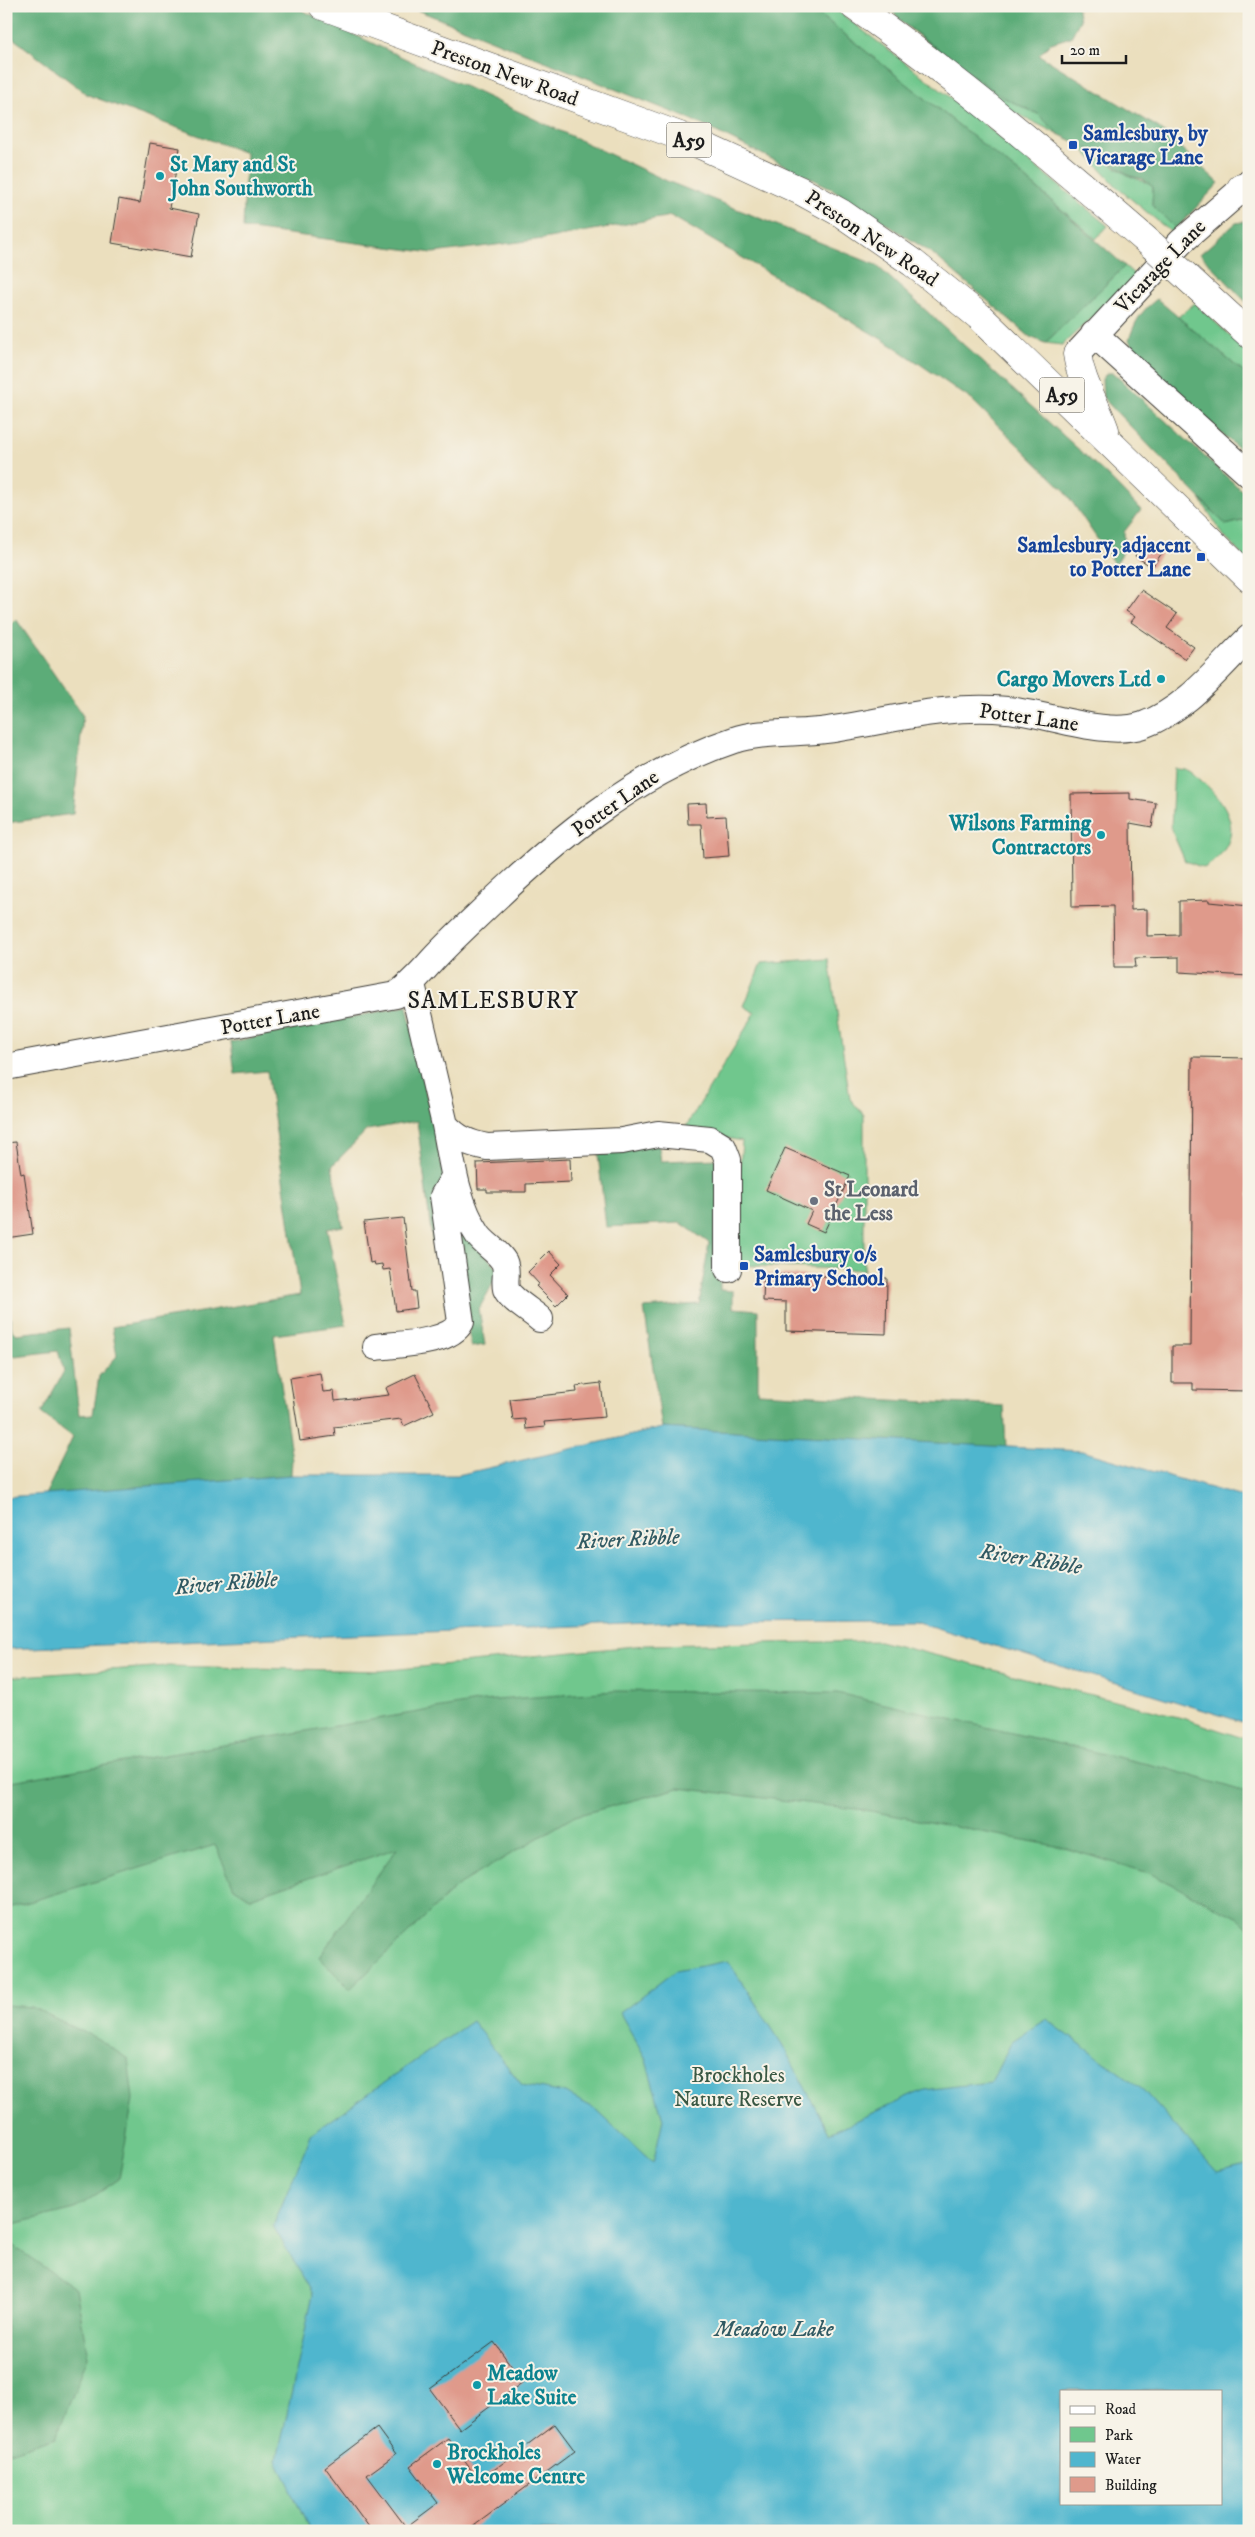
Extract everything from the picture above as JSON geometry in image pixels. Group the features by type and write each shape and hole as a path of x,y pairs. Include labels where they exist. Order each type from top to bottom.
{"highway":[{"name":"Preston New Road","path":"323,6 688,139 801,191 841,213 906,257 965,304 1015,349 1249,578"},
{"path":"854,6 954,80 1045,153 1153,246 1249,334"},
{"path":"1015,349 1037,361 1055,364 1071,360 1086,344"},
{"path":"1086,344 1083,382 1096,403 1109,441"}],"street":[{"name":"Vicarage Lane","path":"1086,344 1181,242 1246,186"},
{"path":"1086,344 1249,474"},
{"name":"Potter Lane","path":"6,1067 396,995 412,984 428,964 525,871 608,803 676,762 737,738 826,730 952,708 1009,710 1064,721 1129,729 1159,718 1176,708 1249,638"},
{"path":"412,984 445,1125 454,1177 461,1201 478,1236 500,1256 505,1264 506,1288 515,1301 523,1304 540,1319"},
{"path":"445,1125 457,1138 471,1144 487,1146 622,1141 658,1134 710,1139 723,1147 728,1160 728,1269"},
{"path":"376,1347 445,1337 457,1331 461,1322 443,1196 454,1177"}],"green space":[{"path":"6,6 293,6 667,181 876,265 1109,477 1141,510 1124,532 1125,549 1115,565 1064,490 972,400 895,347 671,216 543,239 433,253 243,228 246,153 88,95 6,33"},
{"path":"407,6 809,6 1025,178 1125,266 1045,343 1030,337 933,254 829,187 692,120"},
{"path":"809,6 831,6 963,107 1108,226 1096,239 1025,178"},
{"path":"887,6 1077,6 1080,20 1071,37 1051,43 1039,55 1159,128 1219,183 1176,229 1152,205 1153,187 1143,179 1130,176 1098,153 1058,134 1038,114 1002,97 904,24"},
{"path":"904,24 1002,97 1038,114 1058,134 1009,110"},
{"path":"1077,143 1091,150 1128,175 1153,187 1152,205 1176,229 1172,233 1119,189"},
{"path":"1249,221 1249,305 1200,254 1236,223"},
{"path":"1125,266 1137,277 1062,345 1045,343"},
{"path":"1157,299 1249,377 1249,458 1138,359 1129,340 1139,317"},
{"path":"1195,303 1249,354 1249,377 1178,317"},
{"path":"1107,373 1113,373 1249,497 1249,519 1226,525 1103,398 1102,379"},
{"path":"1200,499 1226,525 1249,519 1249,563 1224,536"},
{"path":"16,619 83,716 73,814 6,823 6,629"},
{"path":"1174,768 1187,770 1196,776 1215,793 1228,815 1231,826 1230,837 1225,848 1217,858 1204,868 1185,861 1171,829"},
{"path":"829,959 850,1099 864,1115 864,1270 733,1265 742,1141 684,1130 755,1013 744,1006 761,964"},
{"path":"407,1006 444,1176 441,1244 433,1247 417,1121 367,1130 332,1166 343,1226 327,1229 346,1325 274,1335 292,1460 291,1475 45,1495 73,1437 41,1413 64,1371 58,1351 6,1357 6,1289 12,1330 16,1334 69,1328 79,1415 93,1414 99,1376 117,1356 112,1327 300,1295 267,1071 235,1074 231,1042"},
{"path":"658,1141 661,1161 720,1159 720,1290 733,1291 733,1308 758,1310 758,1393 1004,1406 1006,1448 662,1428 644,1308 699,1304 709,1243 681,1223 606,1227 598,1154"},
{"path":"468,1235 498,1269 497,1276 479,1309 485,1345 471,1347 459,1237"},
{"name":"Brockholes Nature Reserve","path":"879,1641 1186,1719 1249,1740 1249,2531 6,2531 6,1677 168,1666 379,1671 645,1645"},
{"path":"614,1691 837,1693 1169,1769 1249,1793 1249,1929 1238,1918 1149,1873 1061,1847 865,1810 679,1788 575,1816 457,1886 350,1989 319,1957 397,1848 250,1898 234,1888 215,1845 6,1909 6,1782 483,1701"},
{"path":"6,2005 32,2007 98,2039 128,2059 133,2099 119,2179 75,2209 14,2224 6,2196"},
{"path":"6,2241 76,2289 88,2357 56,2437 6,2453"}],"water":[{"name":"River Ribble","path":"662,1428 1082,1451 1249,1499 1249,1724 914,1621 675,1622 6,1649 6,1497 291,1475 458,1475"},
{"name":"Meadow Lake","path":"728,1961 782,2044 829,2133 924,2090 991,2082 1012,2041 1046,2019 1143,2090 1217,2172 1249,2164 1249,2531 310,2531 277,2460 313,2294 273,2226 312,2133 472,2021 522,2085 565,2093 594,2108 653,2163 663,2119 645,2057 620,2013 675,1971"}],"building":[{"path":"150,143 180,148 169,208 199,214 191,257 112,243 119,199 140,203"},
{"path":"1144,541 1162,553 1152,567 1135,556"},
{"path":"1141,590 1177,614 1167,628 1194,647 1185,659 1131,622 1135,617 1126,611"},
{"path":"1130,793 1130,799 1156,803 1152,827 1130,823 1131,910 1147,909 1147,936 1179,935 1179,901 1209,900 1209,902 1249,906 1249,976 1179,972 1179,957 1135,958 1136,967 1114,967 1113,906 1072,907 1071,794"},
{"path":"706,803 707,817 726,816 729,856 703,858 701,824 688,824 687,804"},
{"path":"1192,1057 1249,1058 1249,1391 1193,1390 1193,1383 1172,1383 1172,1346 1190,1346"},
{"path":"16,1142 21,1174 24,1173 33,1234 6,1238 6,1143"},
{"name":"St Leonard the Less","path":"785,1148 850,1176 824,1232 806,1224 812,1211 766,1190"},
{"path":"570,1159 571,1182 526,1184 526,1192 487,1192 487,1189 478,1189 477,1163"},
{"path":"403,1218 412,1291 415,1291 417,1308 396,1311 390,1269 383,1270 382,1264 375,1265 374,1262 370,1263 364,1222"},
{"path":"549,1251 561,1264 550,1275 568,1294 556,1306 536,1286 539,1284 528,1272"},
{"path":"764,1274 887,1278 886,1334 786,1331 786,1302 763,1301"},
{"path":"320,1373 323,1392 334,1391 335,1401 389,1395 386,1388 415,1374 434,1412 404,1426 401,1419 334,1427 335,1436 300,1441 290,1378"},
{"path":"601,1383 605,1417 544,1422 545,1427 526,1429 525,1419 513,1420 510,1399 577,1392 576,1386"},
{"name":"Meadow Lake Suite","path":"494,2342 523,2382 460,2429 430,2389"},
{"path":"555,2424 575,2451 467,2531 372,2531 325,2467 377,2428 396,2454 367,2475 406,2527 438,2503 410,2466 448,2438 479,2481"}],"place":[{"name":"Samlesbury, by Vicarage Lane","path":"1073,145"},
{"name":"St Mary and St John Southworth","path":"160,176"},
{"name":"Samlesbury, adjacent to Potter Lane","path":"1201,557"},
{"name":"Cargo Movers Ltd","path":"1161,679"},
{"name":"Wilsons Farming Contractors","path":"1101,835"},
{"name":"St Leonard the Less","path":"814,1201"},
{"name":"Samlesbury o/s Primary School","path":"744,1266"},
{"name":"Meadow Lake Suite","path":"477,2385"},
{"name":"Brockholes Welcome Centre","path":"437,2464"}],"district":[{"name":"SAMLESBURY","path":"493,1000"}]}
